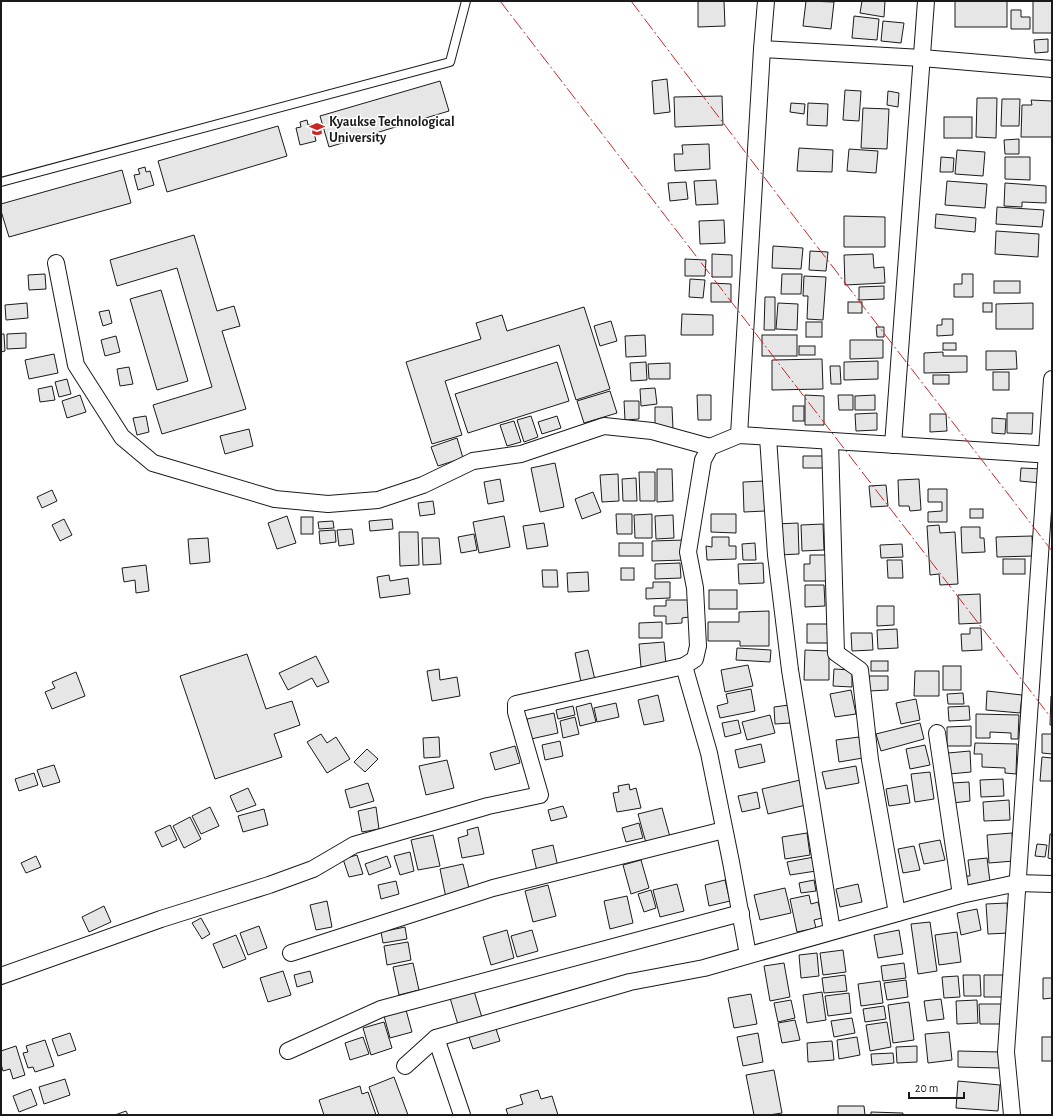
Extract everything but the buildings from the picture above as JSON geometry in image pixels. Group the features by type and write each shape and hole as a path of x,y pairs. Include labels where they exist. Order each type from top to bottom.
{"street":[{"path":"739,435 766,1"},
{"path":"893,445 926,1"},
{"path":"762,49 922,58 1052,69"},
{"path":"56,263 76,365 122,437 153,463 275,499 328,504 378,500 423,485 473,461 521,454 604,426 652,431 710,447 739,435 1049,455"},
{"path":"1012,1115 1006,1052 1049,455 1052,379"},
{"path":"768,437 776,555 790,670 832,931"},
{"path":"830,441 836,654 860,670 870,760 898,913"},
{"path":"1,976 161,919 269,886 314,869 354,845 488,806 540,795 516,712 516,704 684,666 695,659 698,646 695,588 688,552 703,460 710,447"},
{"path":"684,666 708,753 741,913 748,955"},
{"path":"937,733 961,895"},
{"path":"291,953 493,888 724,830"},
{"path":"405,1066 436,1038 630,982 704,968 961,895 1017,883 1052,884"},
{"path":"288,1051 382,1010 741,913"},
{"path":"436,1038 462,1115"}],"lane":[{"path":"1,182 450,62 466,1"}],"power":[{"path":"500,1 1052,719"},
{"path":"631,1 792,214 1052,551"}],"place":[{"name":"Kyaukse Technological University","path":"317,129"}]}
